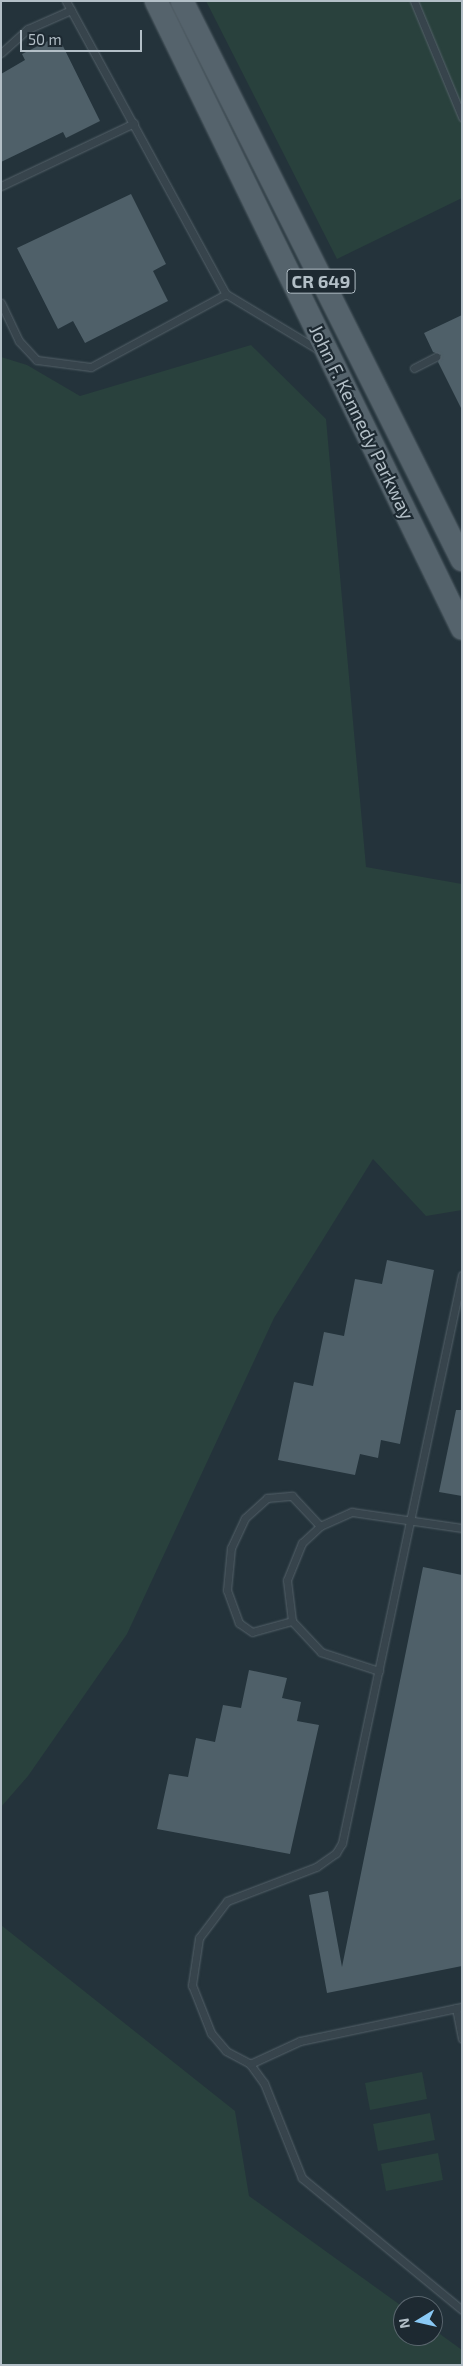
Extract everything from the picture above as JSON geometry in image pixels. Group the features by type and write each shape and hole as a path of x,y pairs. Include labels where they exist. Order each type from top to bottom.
{"main road":[{"name":"John F. Kennedy Parkway","path":"156,1 462,628"},
{"name":"John F. Kennedy Parkway","path":"182,1 460,556"}],"lane":[{"path":"66,1 226,294 331,358"},
{"path":"414,1 462,117"},
{"path":"1,53 28,29 72,10"},
{"path":"1,186 134,123"},
{"path":"1,303 19,341 37,360 91,367 226,294"},
{"path":"414,368 436,357"},
{"path":"462,1275 346,1832 336,1854 316,1867 227,1901 199,1938 192,1985 199,2009 226,2051 250,2064 264,2083 302,2178 462,2310"},
{"path":"292,1621 252,1632 238,1623 227,1590 231,1548 245,1518 267,1498 292,1496 320,1526"},
{"path":"379,1671 321,1652 292,1621 287,1580 293,1561 306,1538 320,1526 352,1512 411,1519 462,1528"},
{"path":"250,2064 300,2041 459,2007 462,2038"}],"green space":[{"path":"206,1 462,1 462,198 337,259"},
{"path":"251,345 326,419 366,867 462,884 462,1210 426,1216 373,1159 274,1318 127,1634 28,1776 1,1807 1,357 27,365 80,396"},
{"path":"1,1925 235,2111 249,2196 393,2300 393,2346 443,2346 443,2336 462,2350 462,2365 1,2365"},
{"path":"422,2072 427,2099 370,2110 365,2083"},
{"path":"430,2113 435,2140 378,2151 373,2124"},
{"path":"438,2153 443,2180 386,2191 381,2164"}],"building":[{"path":"58,36 100,121 66,138 63,132 1,162 1,74 25,60 22,54"},
{"path":"131,194 166,264 153,271 168,301 85,343 73,321 58,329 17,248"},
{"path":"462,315 462,410 438,362 441,355 433,352 424,333"},
{"path":"387,1260 434,1270 400,1444 381,1440 378,1458 360,1454 355,1475 278,1460 294,1382 313,1386 324,1332 344,1336 355,1279 382,1284"},
{"path":"456,1410 462,1410 462,1496 439,1492"},
{"path":"423,1567 462,1575 462,1966 327,1993 309,1895 328,1891 342,1967"},
{"path":"249,1670 287,1678 282,1698 301,1702 297,1721 319,1725 290,1854 157,1829 169,1774 188,1777 196,1738 215,1742 223,1705 241,1708"}]}
